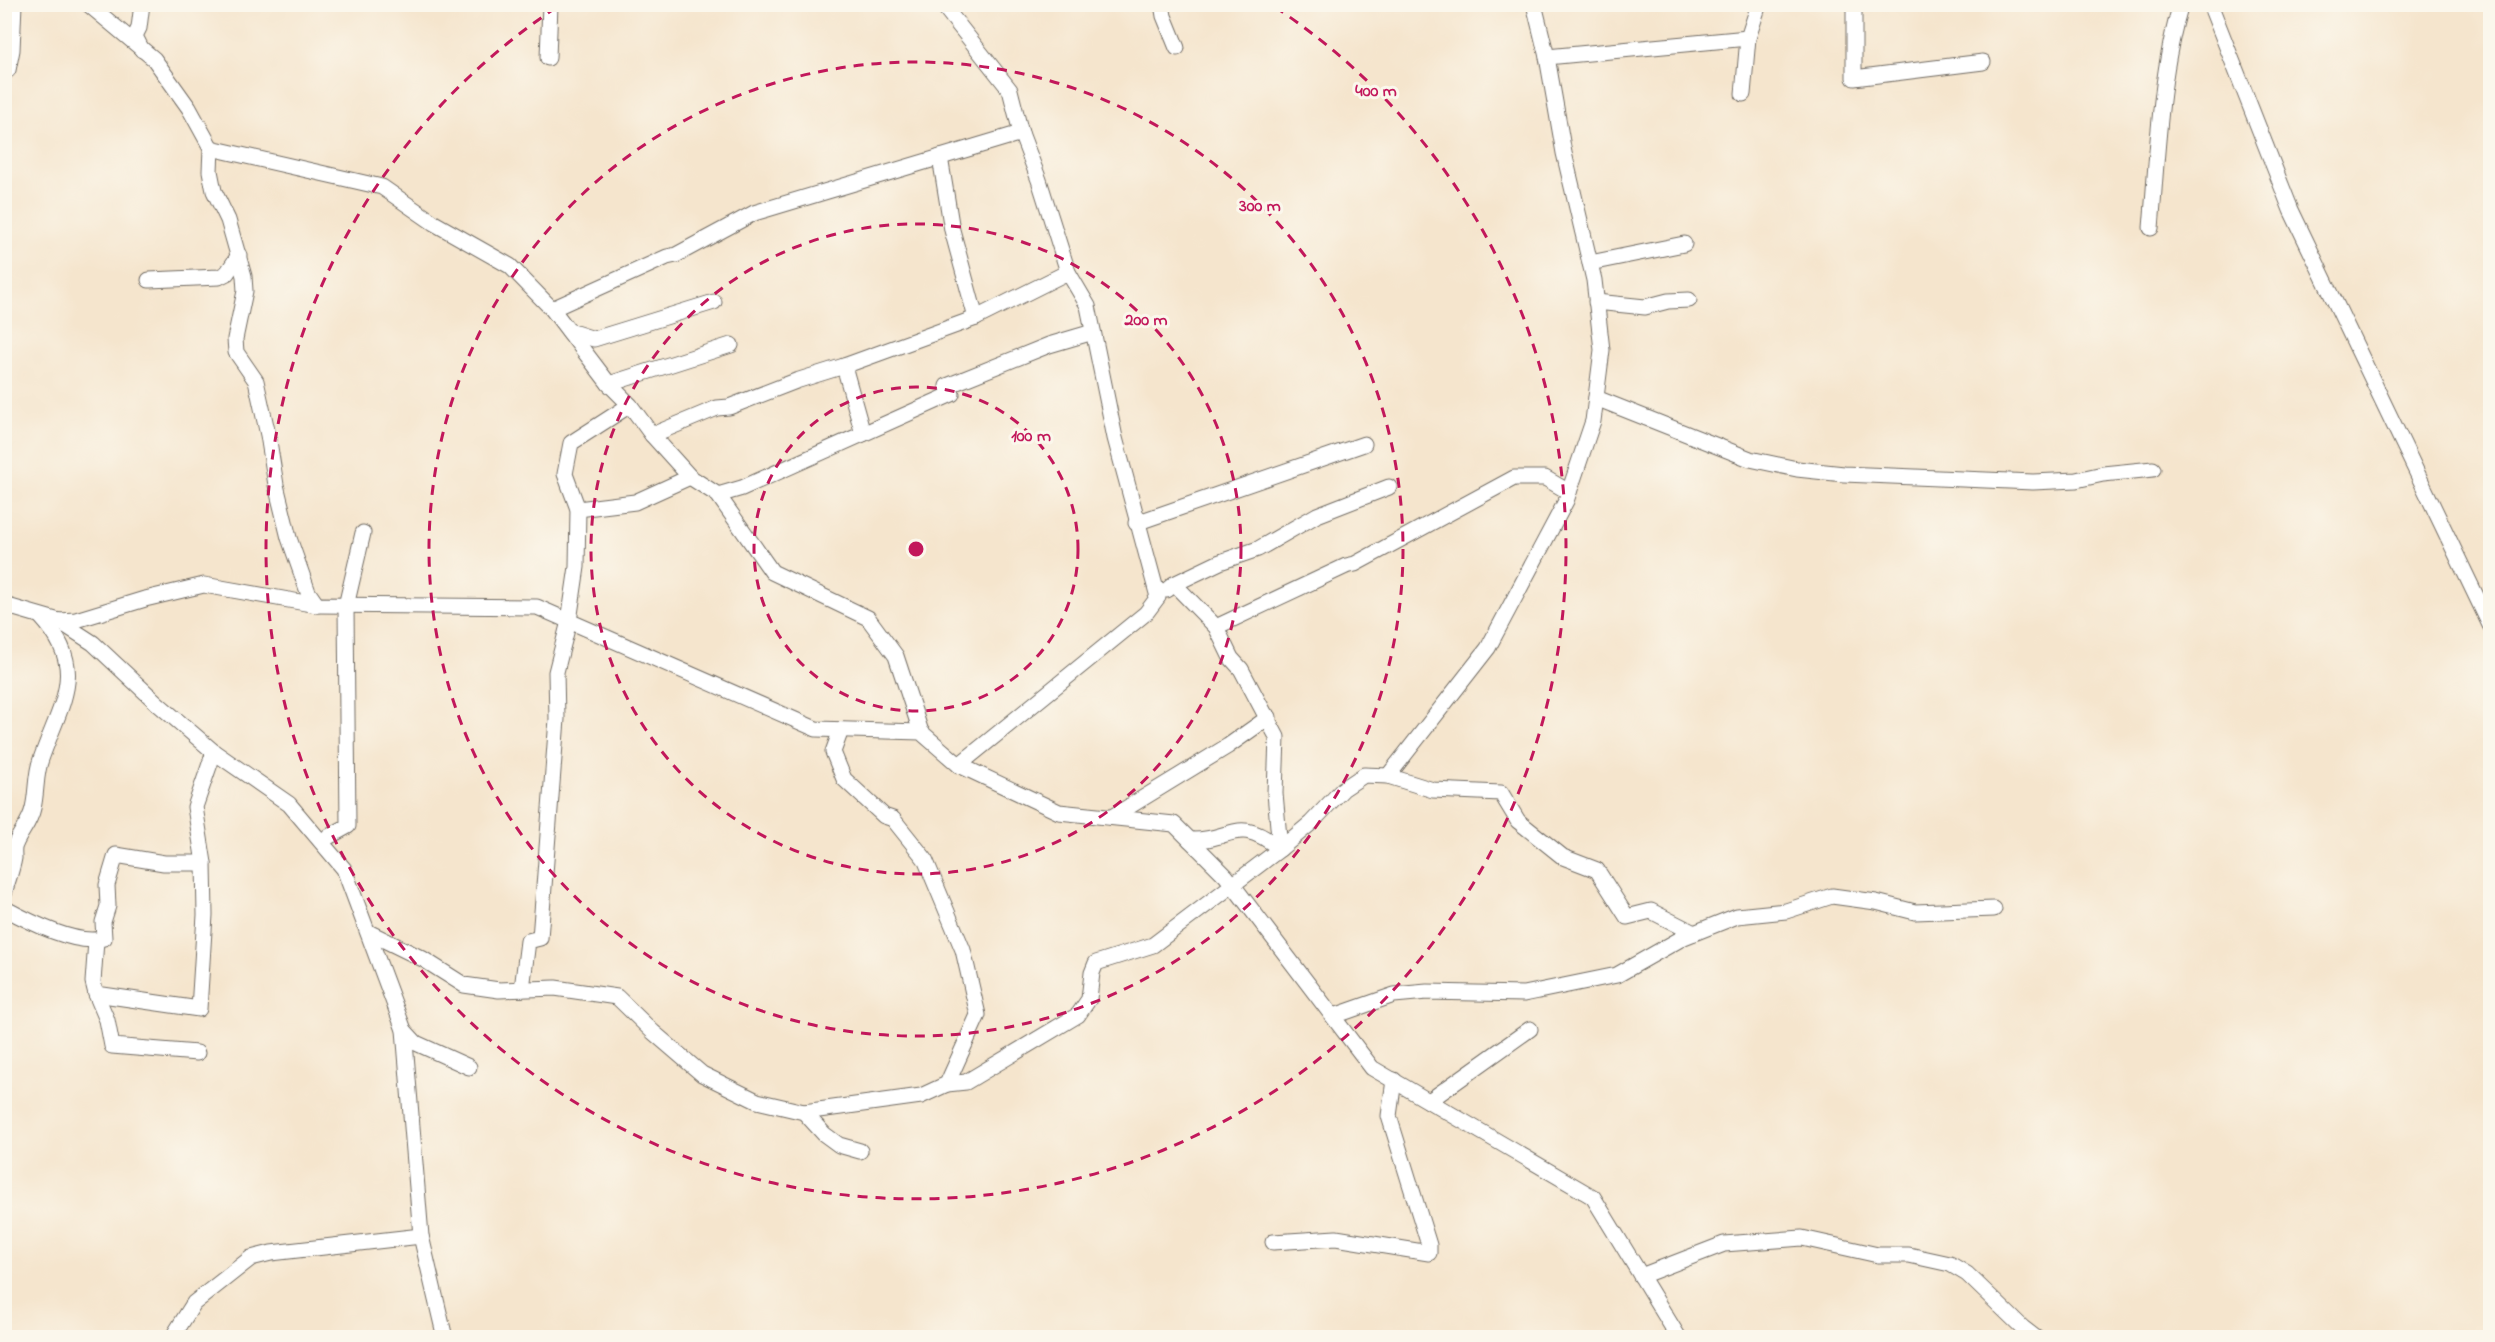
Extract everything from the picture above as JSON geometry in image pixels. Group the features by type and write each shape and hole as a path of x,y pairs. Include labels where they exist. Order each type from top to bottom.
{"street":[{"path":"4,70 8,70 12,50 14,4"},
{"path":"88,4 154,59 189,108 211,148 210,171 214,191 228,220 239,255 245,291 235,339 237,352 256,381 276,485 289,537 308,592 317,605"},
{"path":"142,4 140,28 135,36 142,50"},
{"path":"548,58 550,4"},
{"path":"942,4 1010,90 1021,133 1039,180 1068,272 1088,306 1115,438 1136,523 1158,597"},
{"path":"1162,4 1164,16 1177,48"},
{"path":"1388,776 1488,648 1569,492 1593,421 1602,350 1596,302 1590,263 1564,153 1547,57 1534,4"},
{"path":"1743,94 1748,38 1759,4"},
{"path":"1854,4 1854,78 1983,62"},
{"path":"2151,228 2162,110 2174,25 2181,4"},
{"path":"2210,4 2291,210 2490,625"},
{"path":"1547,57 1748,38"},
{"path":"552,309 676,255 754,213 1021,133"},
{"path":"211,148 382,187 434,223 510,266 552,309 609,384 630,405 652,435 690,477 718,495 772,572 868,618 896,656 921,732 960,765 1059,812 1174,824 1234,885 1372,1068 1593,1197 1678,1338"},
{"path":"940,157 952,230 976,318"},
{"path":"1590,263 1684,244"},
{"path":"150,280 219,277 226,273 239,255"},
{"path":"652,435 717,408 729,407 976,318 1068,272"},
{"path":"1596,302 1645,307 1668,301 1689,300"},
{"path":"569,331 594,339 714,302"},
{"path":"718,495 742,488 863,434 950,390 1049,345 1093,332"},
{"path":"609,384 731,345"},
{"path":"844,366 863,434"},
{"path":"1596,398 1750,459 1797,469 1844,474 2033,482 2076,480 2153,469"},
{"path":"522,989 528,941 540,938 557,719 556,672 569,621 577,567 578,508 565,474 571,443 630,405"},
{"path":"1136,523 1364,444"},
{"path":"578,508 635,502 690,477"},
{"path":"1216,627 1355,564 1514,478 1545,478 1569,492"},
{"path":"960,765 1146,613 1158,597 1174,584 1220,562 1258,549 1317,515 1389,487"},
{"path":"321,841 348,826 346,606 363,534"},
{"path":"1174,584 1216,627 1231,658 1241,669 1278,736 1275,793 1280,849"},
{"path":"59,621 76,620 145,598 204,585 317,605 537,607 816,729 921,732"},
{"path":"4,605 59,621 93,643 157,704 214,752 289,804 344,869 405,1030 421,1236 445,1338"},
{"path":"4,894 14,858 14,846 24,832 33,811 41,759 56,726 68,685 67,656 56,633 39,614"},
{"path":"1112,817 1228,746 1269,717"},
{"path":"841,730 833,752 844,779 884,816 892,819 925,860 963,950 978,1015 947,1084"},
{"path":"96,994 199,1009 205,915 204,863 195,807 214,752"},
{"path":"368,932 423,959 464,986 499,990 555,988 617,997 702,1074 757,1101 804,1112 921,1096 947,1084 966,1082 1078,1015 1089,999 1092,973 1096,963 1153,945 1280,849 1311,823 1343,789 1364,775 1388,776 1433,790 1501,793 1518,821 1563,857 1597,870 1627,917 1651,911 1694,933"},
{"path":"1190,840 1241,830 1263,834 1280,849"},
{"path":"4,909 29,922 73,937 96,941 104,938 103,922 108,906 108,885 116,855 164,863 204,863"},
{"path":"1334,1016 1394,995 1427,992 1524,994 1617,975 1694,933 1737,916 1786,911 1832,896 1915,912 1994,909"},
{"path":"96,941 93,982 107,1020 112,1046 197,1053"},
{"path":"1429,1101 1530,1029"},
{"path":"405,1030 416,1043 469,1067"},
{"path":"1274,1242 1336,1238 1429,1253 1429,1245 1389,1116 1394,1080"},
{"path":"804,1112 839,1145 860,1151"},
{"path":"172,1338 194,1303 251,1258 271,1253 421,1236"},
{"path":"1641,1276 1724,1244 1802,1238 1878,1256 1909,1255 1950,1264 1967,1274 2036,1338"}]}
